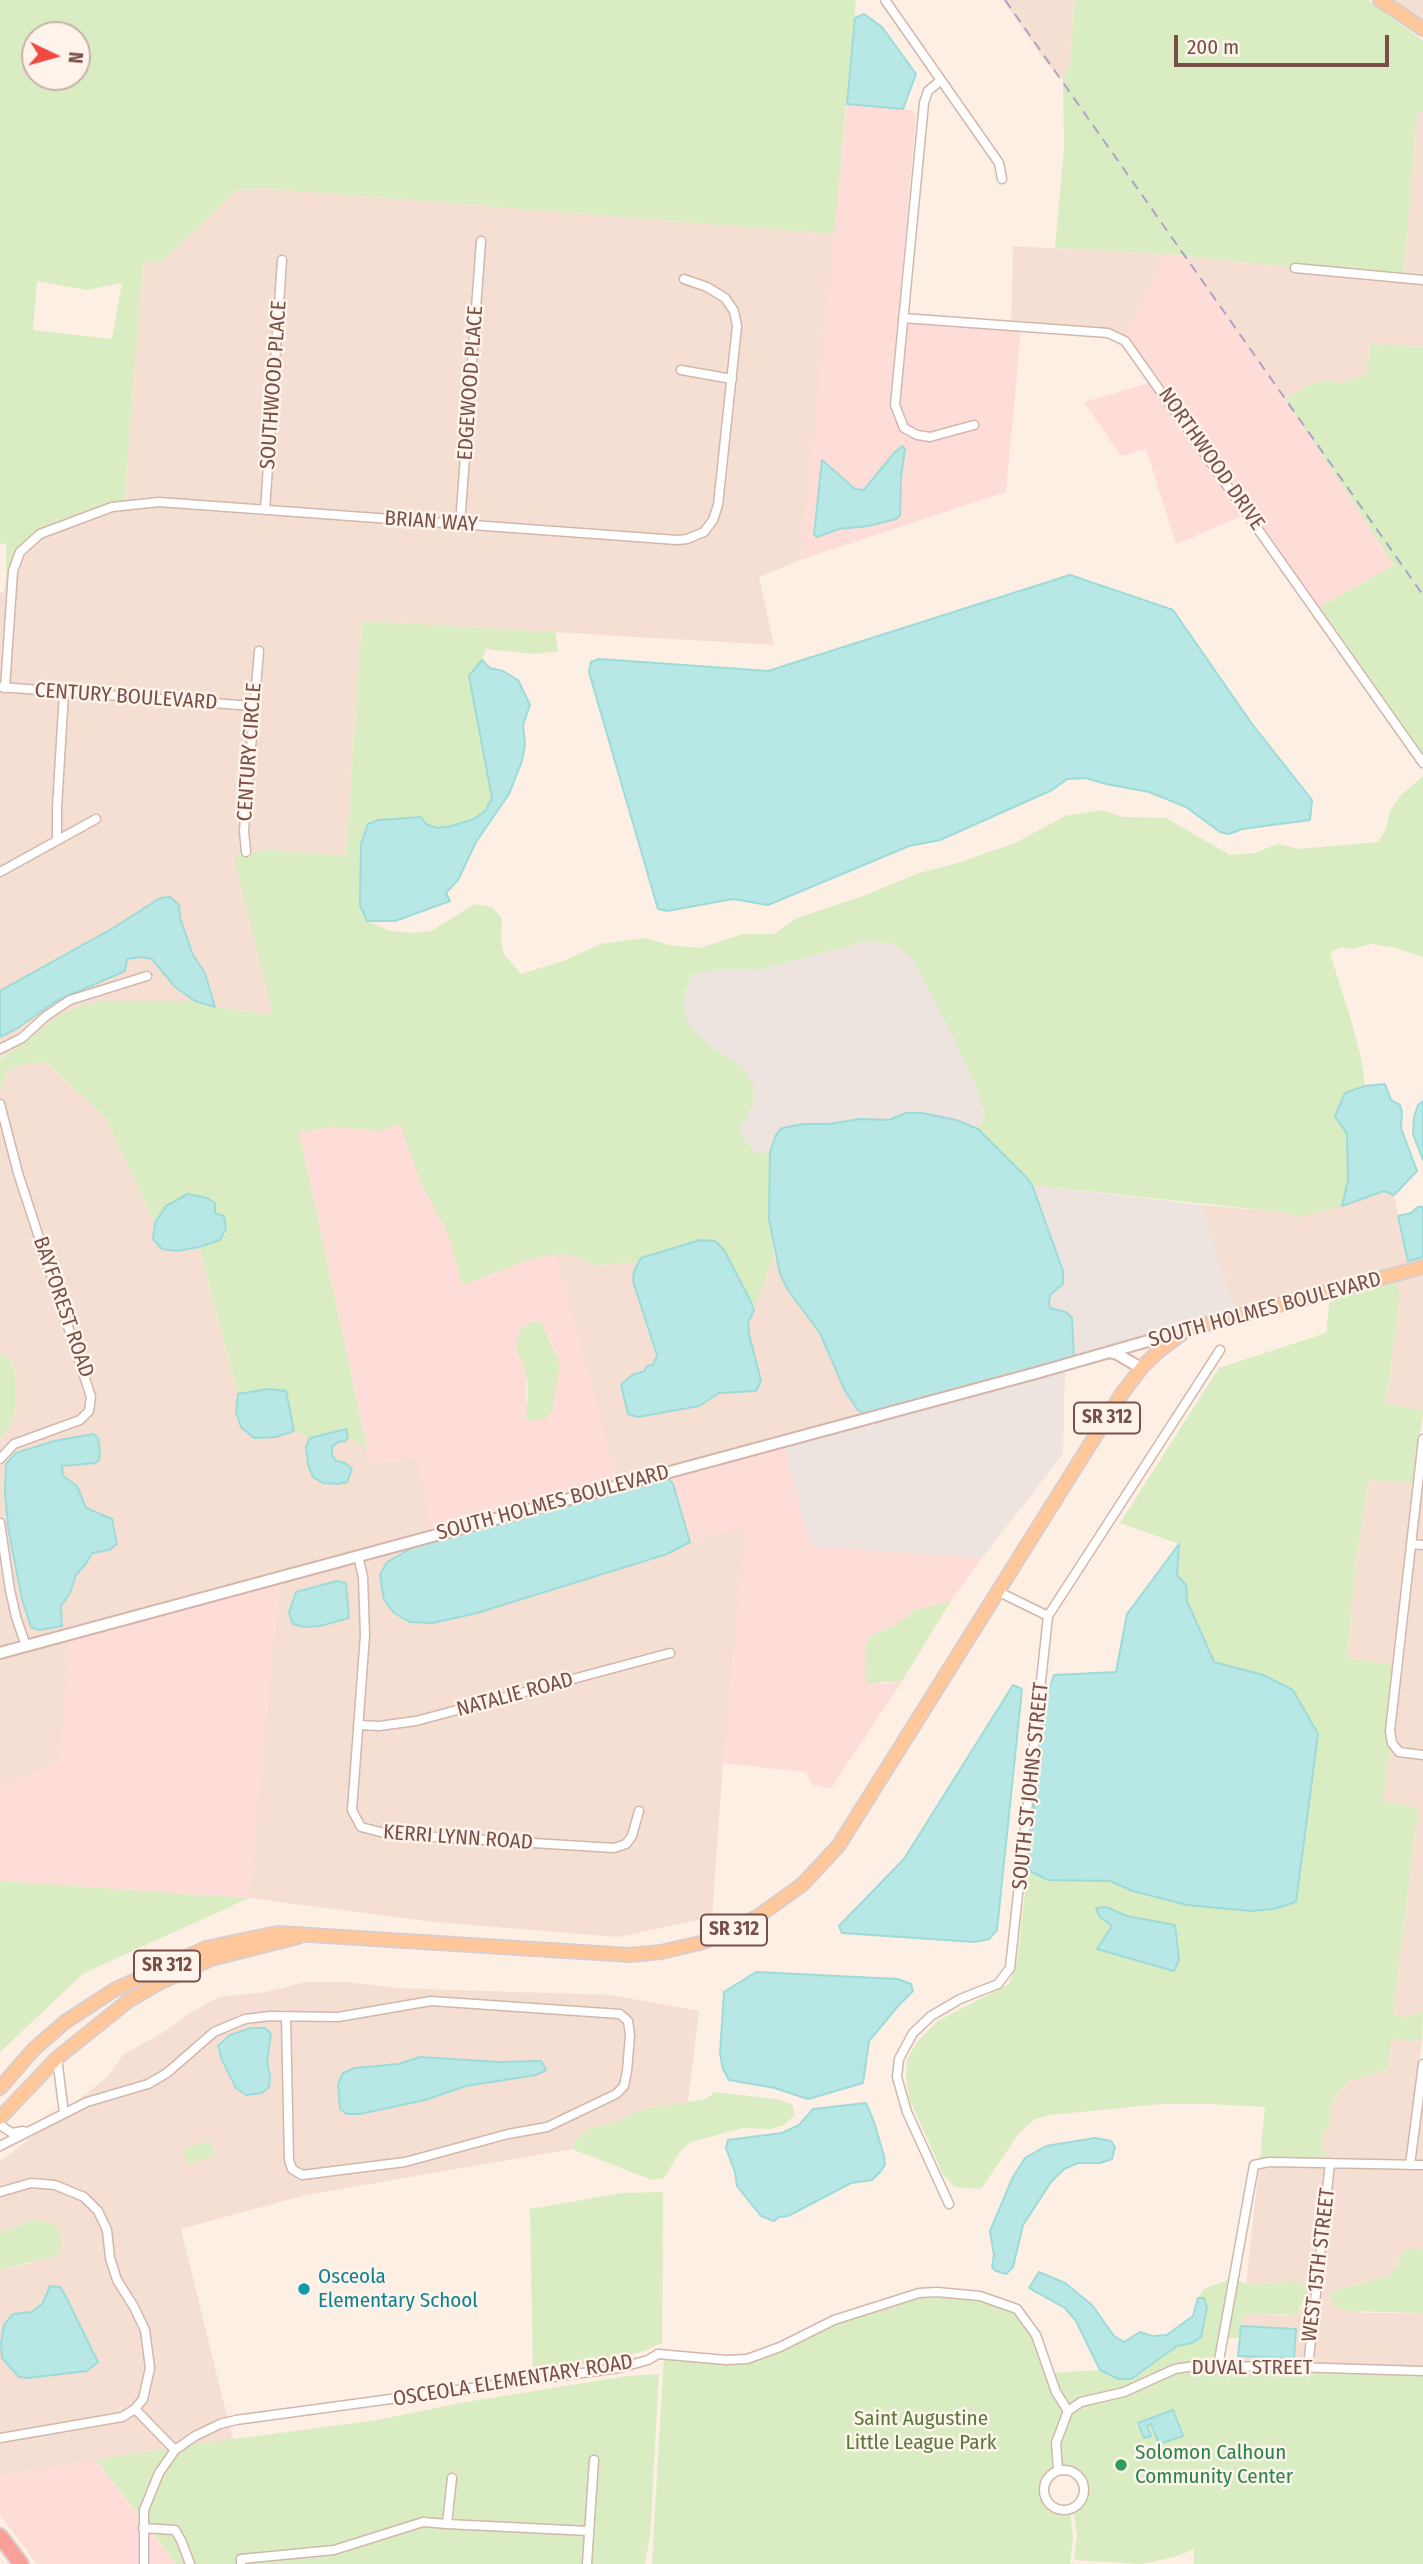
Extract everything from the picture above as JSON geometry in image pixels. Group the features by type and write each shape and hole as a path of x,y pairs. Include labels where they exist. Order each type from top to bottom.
{"highway":[{"path":"0,2536 21,2564"}],"main road":[{"path":"1380,0 1423,30"},
{"name":"SOUTH HOLMES BOULEVARD","path":"0,1653 1423,1267"},
{"name":"SR 312","path":"0,2088 65,2022 114,1990 206,1948 278,1933 630,1955 661,1952 727,1933 760,1915 803,1884 839,1845 1121,1395 1160,1350 1188,1329"},
{"name":"SOUTH HOLMES BOULEVARD","path":"1107,1352 1117,1354 1142,1368"},
{"name":"SR 312","path":"0,2118 57,2058 128,2001 211,1959 302,1936"},
{"path":"48,2038 56,2044 57,2058"}],"street":[{"path":"885,0 999,163 1002,179"},
{"path":"941,80 928,91 923,103 895,405 897,416 904,428 916,435 930,437 974,425"},
{"name":"EDGEWOOD PLACE","path":"460,524 481,242"},
{"name":"SOUTHWOOD PLACE","path":"265,510 282,260"},
{"path":"1295,268 1423,280"},
{"name":"BRIAN WAY","path":"2,688 13,571 18,556 31,540 71,521 123,504 159,502 677,540 704,532 713,520 718,505 737,326 734,311 717,292 684,279"},
{"name":"NORTHWOOD DRIVE","path":"903,318 1108,333 1125,341 1423,763"},
{"path":"681,370 732,379"},
{"name":"CENTURY CIRCLE","path":"246,852 244,831 259,651"},
{"name":"CENTURY BOULEVARD","path":"2,688 253,706"},
{"path":"57,840 64,692"},
{"path":"0,872 96,819"},
{"path":"0,1049 22,1038 46,1016 71,1000 147,976"},
{"name":"BAYFOREST ROAD","path":"0,1104 18,1173 91,1396 89,1411 80,1420 14,1444 0,1459"},
{"name":"SOUTH ST JOHNS STREET","path":"949,2204 907,2112 900,2091 897,2068 906,2043 922,2024 945,2007 998,1984 1010,1968 1048,1616 1220,1350"},
{"path":"1423,1439 1390,1731 1392,1743 1399,1752 1423,1755"},
{"path":"0,1523 10,1590 26,1646"},
{"path":"1411,1544 1423,1545"},
{"name":"KERRI LYNN ROAD","path":"358,1556 363,1577 365,1635 352,1810 357,1823 366,1830 388,1834 614,1848 626,1844 632,1836 639,1811"},
{"path":"999,1592 1048,1616"},
{"name":"NATALIE ROAD","path":"358,1725 379,1726 416,1721 670,1653"},
{"path":"0,2146 86,2102 148,2084 167,2073 228,2024 245,2019 286,2017 338,2017 431,2001 620,2014 628,2021 630,2035 624,2086 616,2094 547,2127 508,2134 405,2162 302,2175 292,2169 289,2160 286,2017"},
{"path":"57,2058 64,2113"},
{"path":"1410,2165 1423,2064"},
{"path":"0,2125 12,2133 30,2130"},
{"path":"1218,2366 1254,2165 1259,2162 1423,2165"},
{"name":"WEST 15TH STREET","path":"1308,2367 1330,2163"},
{"path":"0,2192 31,2183 55,2185 84,2197 98,2211 107,2230 110,2258 117,2280 139,2316 148,2342 149,2381 143,2399 135,2409 122,2417 0,2438"},
{"name":"OSCEOLA ELEMENTARY ROAD","path":"144,2564 145,2510 153,2485 175,2450 209,2429 236,2420 619,2368 658,2354 726,2360 747,2359 780,2347 834,2320 919,2293 980,2296 1017,2309 1036,2335 1056,2392 1068,2411"},
{"name":"DUVAL STREET","path":"1068,2411 1081,2402 1124,2392 1175,2369 1218,2366 1423,2371"},
{"path":"135,2409 175,2450"},
{"path":"1058,2470 1056,2443 1068,2411"},
{"path":"587,2564 594,2460"},
{"path":"1065,2469 1078,2475 1084,2487 1081,2501 1070,2510 1057,2509 1047,2502 1044,2496 1044,2483 1058,2470 1065,2469"},
{"path":"447,2524 452,2478"},
{"path":"241,2564 241,2559 273,2554 334,2550 423,2522 589,2531"},
{"path":"143,2528 175,2530 190,2564"}],"shaded area":[{"path":"1003,0 1075,0 1070,67 1063,79 1046,63"},
{"path":"1387,0 1423,0 1423,25"},
{"path":"847,104 912,110 916,115 890,405 902,431 915,438 930,441 979,427 977,420 930,433 918,432 907,426 899,405 907,322 1021,331 1006,492 800,560","holes":["899,447 905,449 900,515 896,519 839,529 817,537 814,535 823,461 855,489 864,490"]},
{"path":"1417,112 1423,112 1423,276 1404,274"},
{"path":"261,188 834,234 800,560 759,577 774,645 362,621 346,857 267,849 273,1015 215,1007 205,973 193,955 179,917 179,905 160,898 115,927 0,991 0,592 4,592 6,576 27,540 124,505 143,261 163,261 237,190"},
{"path":"1013,246 1167,254 1126,337 1108,330 1011,323"},
{"path":"1167,254 1183,256 1285,398 1394,565 1319,607 1159,379 1126,337"},
{"path":"1183,256 1291,267 1291,271 1423,283 1423,347 1371,344 1366,374 1341,383 1318,381 1285,398"},
{"path":"1152,382 1245,515 1176,544 1146,449 1121,456 1084,402"},
{"path":"862,942 894,943 913,958 980,1096 985,1115 978,1129 956,1120 922,1113 906,1113 889,1120 860,1119 829,1124 803,1124 782,1128 776,1135 770,1152 756,1153 738,1130 753,1106 741,1066 711,1047 692,1028 684,1012 684,997 691,975 718,969 759,970"},
{"path":"127,959 152,959 174,986 195,1001 104,1001 41,1031 0,1058 0,1037 56,1001 125,971"},
{"path":"46,1062 106,1118 155,1223 153,1239 177,1251 199,1247 238,1394 236,1412 276,1437 294,1431 310,1438 306,1447 308,1465 345,1463 336,1461 332,1455 332,1447 338,1442 346,1441 348,1437 367,1448 371,1465 416,1456 431,1532 0,1649 0,1440 9,1428 15,1411 15,1375 11,1360 0,1354 0,1090 5,1073 19,1065","holes":["93,1434 98,1460 95,1463 62,1466 63,1476 77,1486 86,1508 112,1519 116,1533 109,1550 92,1553 76,1575 61,1606 64,1621 26,1616 8,1527 6,1464 33,1447"]},
{"path":"400,1124 450,1240 462,1285 534,1258 556,1254 618,1482 431,1532 416,1456 371,1465 299,1132 332,1127 380,1131","holes":["549,1337 560,1365 557,1382 526,1404 526,1372 516,1349"]},
{"path":"1032,1185 1202,1205 1236,1315 1074,1359 1065,1312 1050,1309 1050,1295 1063,1284 1063,1271"},
{"path":"1385,1191 1394,1195 1408,1261 1423,1257 1423,1263 1236,1315 1202,1205 1289,1213 1299,1217"},
{"path":"565,1253 596,1265 639,1262 634,1271 657,1355 653,1365 632,1375 621,1385 628,1414 699,1406 719,1393 756,1391 761,1380 752,1350 748,1323 774,1254 787,1290 820,1333 845,1391 858,1410 867,1415 618,1482 556,1254"},
{"path":"1423,1271 1423,1410 1386,1403 1400,1296 1397,1279"},
{"path":"1065,1369 1063,1454 982,1558 810,1546 784,1445"},
{"path":"784,1445 912,1552 982,1558 951,1601 915,1610 895,1625 870,1636 865,1676 881,1684 902,1681 830,1789 812,1784 806,1772 723,1763 745,1527 690,1542 673,1484 666,1476"},
{"path":"1423,1477 1423,1541 1416,1541"},
{"path":"1369,1480 1413,1483 1394,1665 1347,1658 1357,1553"},
{"path":"745,1527 712,1917 618,1937 434,1922 249,1898 280,1581 421,1543 387,1562 380,1575 384,1600 392,1611 410,1622 432,1623 525,1599 667,1554 690,1542","holes":["337,1581 346,1583 348,1618 292,1599 296,1592 306,1588"]},
{"path":"1415,1548 1423,1548 1423,1752 1401,1749 1396,1742 1394,1731"},
{"path":"280,1581 249,1898 0,1881 0,1786 59,1761 70,1638"},
{"path":"70,1638 59,1761 0,1786 0,1657"},
{"path":"1390,1747 1398,1756 1423,1759 1423,2012 1406,2017 1393,2015 1418,1808 1383,1802"},
{"path":"306,1982 348,1982 395,1988 611,1995 699,2011 688,2102 644,2109 610,2124 590,2128 577,2139 572,2149 306,2195 181,2229 233,2440 0,2476 0,2270 33,2263 9,2231 0,2233 0,2162 106,2078 124,2054 219,1997 266,1992","holes":["218,2046 270,2046 267,2062 270,2076 236,2088","420,2057 498,2062 541,2061 546,2070 536,2075 466,2086 425,2100 360,2114 347,2114 355,2068 399,2064","60,2287 95,2353 66,2374 19,2377 1,2343 4,2326 13,2314 33,2312 43,2303 46,2292"]},
{"path":"1390,2038 1422,2040 1406,2161 1327,2159 1322,2146 1334,2099 1351,2080 1383,2070"},
{"path":"1423,2097 1423,2161 1415,2161"},
{"path":"1259,2166 1326,2166 1304,2363 1238,2363 1238,2356 1294,2357 1295,2329 1241,2326 1242,2317 1255,2314 1287,2316 1300,2310 1307,2297 1281,2283 1246,2284"},
{"path":"1334,2166 1423,2169 1423,2250 1417,2248 1400,2256 1391,2275 1335,2290 1337,2308 1366,2313 1423,2313 1423,2367 1313,2364"},
{"path":"96,2460 176,2564 37,2564 0,2515 0,2476"}],"green space":[{"path":"0,0 856,0 834,234 261,188 237,190 163,261 143,262 124,505 27,540 6,576 6,544 0,543","holes":["37,281 87,290 122,283 112,339 33,330"]},
{"path":"1075,0 1368,0 1423,41 1423,112 1417,112 1404,274 1292,264 1291,267 1167,254 1055,248 1064,148 1063,79 1070,67"},
{"path":"1371,344 1423,347 1423,756 1319,607 1394,565 1285,398 1318,381 1341,383 1366,374"},
{"path":"362,621 555,632 558,651 535,654 486,649 482,660 469,676 492,798 485,811 474,819 451,826 437,828 426,824 360,905 367,921 390,931 415,933 431,931 475,904 492,907 502,918 501,941 504,954 521,974 566,960 600,944 645,938 669,945 700,948 743,934 774,934 797,918 863,896 919,873 1015,843 1065,816 1102,810 1123,817 1166,818 1230,855 1255,853 1278,844 1299,849 1378,842 1386,829 1390,811 1400,796 1423,776 1423,957 1396,948 1371,944 1352,949 1340,947 1330,953 1361,1058 1365,1086 1345,1093 1336,1116 1347,1133 1348,1180 1342,1206 1299,1217 1289,1213 1032,1185 978,1129 985,1115 980,1096 955,1040 913,959 894,943 862,942 759,970 718,969 691,975 684,997 684,1012 692,1028 711,1047 741,1066 753,1084 753,1106 738,1130 756,1153 770,1152 769,1219 774,1254 754,1310 751,1302 700,1240 641,1258 639,1262 596,1265 565,1253 534,1258 462,1285 450,1240 422,1185 400,1124 380,1131 332,1127 299,1132 367,1448 348,1437 345,1429 310,1438 294,1431 285,1391 238,1394 199,1247 220,1240 166,1206 155,1223 106,1118 46,1062 19,1065 6,1073 0,1090 0,1059 54,1018 85,1004 104,1001 195,1001 215,1007 273,1015 234,857 267,849 346,856"},
{"path":"1397,1279 1400,1296 1386,1403 1423,1410 1413,1483 1369,1480 1357,1553 1347,1658 1394,1665 1386,1731 1390,1747 1383,1801 1418,1808 1393,2015 1406,2017 1423,2012 1422,2040 1391,2038 1387,2068 1351,2080 1343,2086 1334,2099 1330,2123 1324,2133 1322,2146 1327,2159 1260,2159 1265,2107 1161,2104 1050,2115 1035,2119 1020,2132 981,2189 955,2187 944,2176 910,2100 906,2079 907,2059 918,2041 938,2021 1009,1984 1017,1960 1028,1870 1048,1880 1110,1881 1133,1891 1187,1905 1251,1911 1263,1675 1214,1662 1187,1601 1186,1585 1177,1575 1179,1544 1120,1523 1219,1368 1326,1333 1330,1297","holes":["1106,1907 1127,1916 1174,1925 1179,1960 1174,1970 1098,1949 1112,1926 1099,1916 1097,1909"]},
{"path":"530,1322 541,1322 560,1365 552,1411 547,1418 530,1421 526,1417 526,1372 516,1349 520,1330"},
{"path":"0,1354 11,1360 15,1375 15,1411 9,1428 0,1440"},
{"path":"951,1601 902,1681 867,1683 866,1646 870,1636 895,1625 915,1610"},
{"path":"0,1881 249,1898 84,1973 0,2052"},
{"path":"715,2092 775,2099 792,2104 795,2115 784,2125 771,2129 742,2128 691,2142 681,2150 664,2178 652,2180 572,2149 577,2139 590,2128 610,2124 644,2109 705,2099"},
{"path":"210,2141 214,2156 188,2164 183,2149"},
{"path":"663,2192 662,2343 604,2362 533,2370 530,2209 623,2193"},
{"path":"36,2219 58,2226 62,2243 57,2255 0,2270 0,2233"},
{"path":"1407,2250 1423,2250 1423,2313 1351,2311 1337,2308 1333,2304 1331,2294 1335,2290 1391,2275 1398,2266 1400,2256"},
{"path":"1228,2280 1214,2363 1174,2365 1122,2388 1080,2398 1068,2406 1054,2373 1100,2370 1119,2379 1143,2372 1177,2346 1192,2343 1204,2298 1198,2298 1205,2288"},
{"path":"1237,2280 1246,2284 1297,2281 1307,2285 1308,2292 1296,2315 1255,2314 1242,2317 1240,2337 1227,2339"},
{"name":"Saint Augustine Little League Park","path":"919,2293 980,2296 1024,2316 1068,2411 1061,2426 1058,2470 1048,2478 1043,2490 1051,2506 1070,2510 1073,2537 1070,2563 1078,2564 652,2564 664,2354 747,2359 834,2320"},
{"path":"1194,2370 1423,2375 1423,2564 1194,2564 1194,2549 1174,2557 1142,2564 1074,2560 1077,2537 1074,2512 1085,2502 1088,2488 1080,2472 1061,2466 1060,2444 1071,2414 1083,2405 1125,2395 1176,2372"},
{"path":"659,2374 650,2535 645,2564 176,2564 96,2460 378,2420 460,2403 627,2376"}],"water":[{"path":"864,14 882,27 916,74 903,109 847,104 855,18"},
{"path":"902,446 905,449 900,515 896,519 868,526 839,529 817,537 814,535 822,460 855,489 864,490"},
{"path":"1070,575 1173,610 1252,724 1312,800 1310,820 1242,829 1229,834 1220,832 1186,807 1149,792 1086,778 1067,779 1052,790 940,840 909,846 768,905 733,899 667,911 658,909 589,672 591,662 599,659 768,671"},
{"path":"482,660 490,668 503,671 518,680 530,705 523,725 525,744 522,761 509,794 476,842 458,880 446,893 450,901 395,921 367,921 360,905 361,844 368,824 379,820 421,817 426,824 437,828 451,826 474,819 485,811 492,798 469,676"},
{"path":"170,897 179,905 180,918 193,955 205,973 215,1007 195,1001 174,986 152,959 141,957 127,959 125,971 56,1001 0,1037 0,991 115,927 160,898"},
{"path":"1385,1084 1391,1100 1400,1105 1401,1128 1417,1171 1394,1195 1384,1191 1342,1206 1348,1180 1347,1134 1335,1116 1345,1093 1365,1086"},
{"path":"1423,1101 1423,1160 1413,1134 1414,1117 1418,1105"},
{"path":"906,1113 922,1113 956,1120 978,1129 1032,1185 1063,1271 1063,1284 1050,1295 1050,1308 1066,1312 1072,1318 1074,1359 867,1415 858,1410 845,1391 820,1333 788,1290 780,1274 769,1219 770,1152 776,1135 782,1128 860,1119 889,1120"},
{"path":"188,1194 207,1198 215,1203 215,1213 224,1216 226,1228 220,1240 199,1247 177,1251 162,1249 153,1239 155,1223 166,1206"},
{"path":"1418,1207 1423,1207 1423,1257 1408,1261 1398,1216 1411,1213"},
{"path":"700,1240 715,1241 724,1250 751,1302 754,1310 748,1323 749,1334 761,1381 756,1391 719,1393 699,1406 638,1417 628,1414 621,1385 632,1375 653,1365 657,1355 633,1281 634,1271 641,1258"},
{"path":"268,1389 286,1391 294,1431 276,1437 254,1438 241,1427 236,1412 238,1394"},
{"path":"346,1429 346,1441 338,1442 332,1447 332,1455 336,1461 345,1463 352,1469 347,1482 323,1483 313,1477 308,1465 306,1447 310,1438"},
{"path":"93,1434 98,1438 99,1460 95,1463 62,1466 63,1476 77,1486 86,1508 112,1519 117,1544 109,1550 92,1553 76,1575 70,1593 61,1606 62,1626 39,1630 31,1627 22,1599 8,1527 6,1464 16,1453 54,1441"},
{"path":"666,1476 673,1484 690,1542 667,1554 477,1613 432,1623 410,1622 394,1613 384,1600 380,1575 387,1562 421,1543"},
{"path":"1179,1544 1177,1575 1186,1585 1187,1601 1214,1662 1263,1675 1293,1690 1318,1734 1296,1902 1273,1909 1251,1911 1187,1905 1133,1891 1110,1881 1048,1880 1028,1870 1043,1708 1054,1675 1116,1672 1127,1614"},
{"path":"337,1581 346,1583 349,1618 320,1626 304,1627 293,1624 289,1613 296,1592"},
{"path":"1013,1685 1022,1689 997,1930 989,1939 975,1942 842,1933 839,1926 904,1859"},
{"path":"1106,1907 1127,1916 1175,1925 1179,1960 1174,1971 1097,1949 1112,1926 1099,1916 1096,1908"},
{"path":"756,1972 898,1979 911,1984 913,1991 869,2041 863,2083 808,2099 775,2088 729,2080 723,2069 720,2054 724,1992"},
{"path":"251,2028 265,2028 271,2034 267,2062 270,2076 269,2087 262,2093 246,2095 236,2088 218,2046 230,2035"},
{"path":"420,2057 498,2062 541,2061 546,2070 536,2075 466,2086 425,2100 360,2114 347,2114 340,2109 338,2084 343,2073 355,2068 399,2064"},
{"path":"866,2103 884,2156 885,2164 881,2171 872,2180 851,2183 788,2216 774,2221 761,2216 737,2186 726,2148 728,2140 782,2133 799,2125 813,2109"},
{"path":"1095,2138 1111,2141 1115,2147 1112,2159 1100,2163 1078,2163 1064,2169 1051,2182 1023,2225 1013,2267 1006,2274 996,2271 992,2267 994,2255 990,2231 1013,2177 1025,2158 1046,2146"},
{"path":"1039,2272 1065,2283 1092,2305 1114,2336 1124,2342 1140,2332 1152,2336 1167,2335 1193,2316 1198,2298 1204,2298 1207,2308 1201,2337 1192,2343 1177,2346 1131,2379 1119,2379 1100,2370 1076,2321 1065,2308 1029,2288"},
{"path":"50,2286 60,2287 98,2362 87,2371 19,2377 2,2358 4,2325 13,2314 32,2312 43,2303"},
{"path":"1241,2326 1296,2329 1294,2358 1238,2356"},
{"path":"1173,2410 1183,2436 1159,2444 1151,2424 1147,2426 1151,2436 1144,2438 1138,2423"}],"railway":[{"path":"1005,0 1423,595"}],"place":[{"name":"Osceola Elementary School","path":"304,2289"},
{"name":"Solomon Calhoun Community Center","path":"1121,2465"}]}
